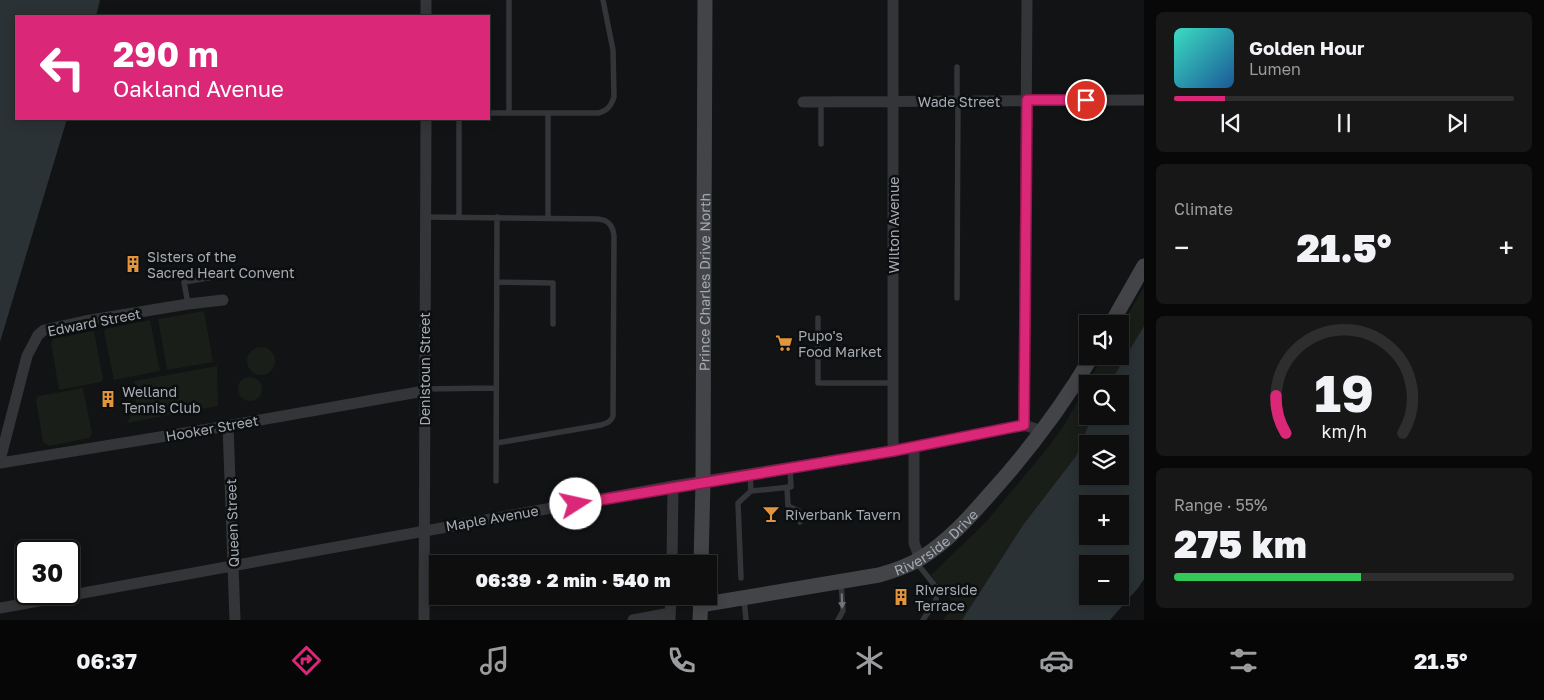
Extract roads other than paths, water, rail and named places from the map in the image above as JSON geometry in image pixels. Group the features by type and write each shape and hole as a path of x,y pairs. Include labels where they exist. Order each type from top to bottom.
{"main road":[{"name":"Prince Charles Drive North","path":"701,555 704,482 705,0"},
{"path":"1116,315 1144,266"},
{"name":"Riverside Drive","path":"700,607 879,575 918,560 946,540 1011,471 1064,403 1087,365"}],"street":[{"path":"426,0 426,15"},
{"name":"Wilton Avenue","path":"893,0 893,451"},
{"path":"1024,425 1027,0"},
{"name":"Wade Street","path":"804,102 1144,100"},
{"name":"Denistoun Street","path":"424,620 426,120"},
{"name":"Edward Street","path":"0,462 27,356 38,335 44,330 188,304 222,300"},
{"name":"Hooker Street","path":"0,462 228,425 424,390"},
{"name":"Queen Street","path":"228,425 235,620"},
{"name":"Maple Avenue","path":"0,608 673,486 893,451 1024,425 1042,431"},
{"path":"914,447 914,543 918,560"},
{"path":"672,555 673,486"},
{"path":"633,620 670,617"}],"lane":[{"path":"509,0 509,113"},
{"path":"490,113 548,114 599,113 606,111 612,104 614,97 614,50 603,0"},
{"path":"957,67 957,298"},
{"path":"821,102 821,144"},
{"path":"548,114 548,217"},
{"path":"459,120 459,217"},
{"path":"425,217 548,217 603,220 610,224 612,228 614,236 614,416 609,422 601,425 497,443"},
{"path":"496,217 496,481"},
{"path":"188,304 184,282 232,274"},
{"path":"497,282 553,283 553,324"},
{"path":"818,318 818,383 893,383"},
{"path":"424,390 496,388"},
{"path":"741,578 738,503 751,491 791,486 790,468"},
{"path":"750,474 751,491"},
{"path":"787,487 788,506 799,512 800,522"},
{"path":"918,560 937,588 936,600 923,620"},
{"path":"838,620 843,611 841,582"},
{"path":"744,598 746,620"}],"place":[{"name":"Sisters of the Sacred Heart Convent","path":"133,264"},
{"name":"Pupo's Food Market","path":"784,343"},
{"name":"Welland Tennis Club","path":"108,399"},
{"name":"Riverbank Tavern","path":"771,514"},
{"name":"Riverside Terrace","path":"901,597"}]}
